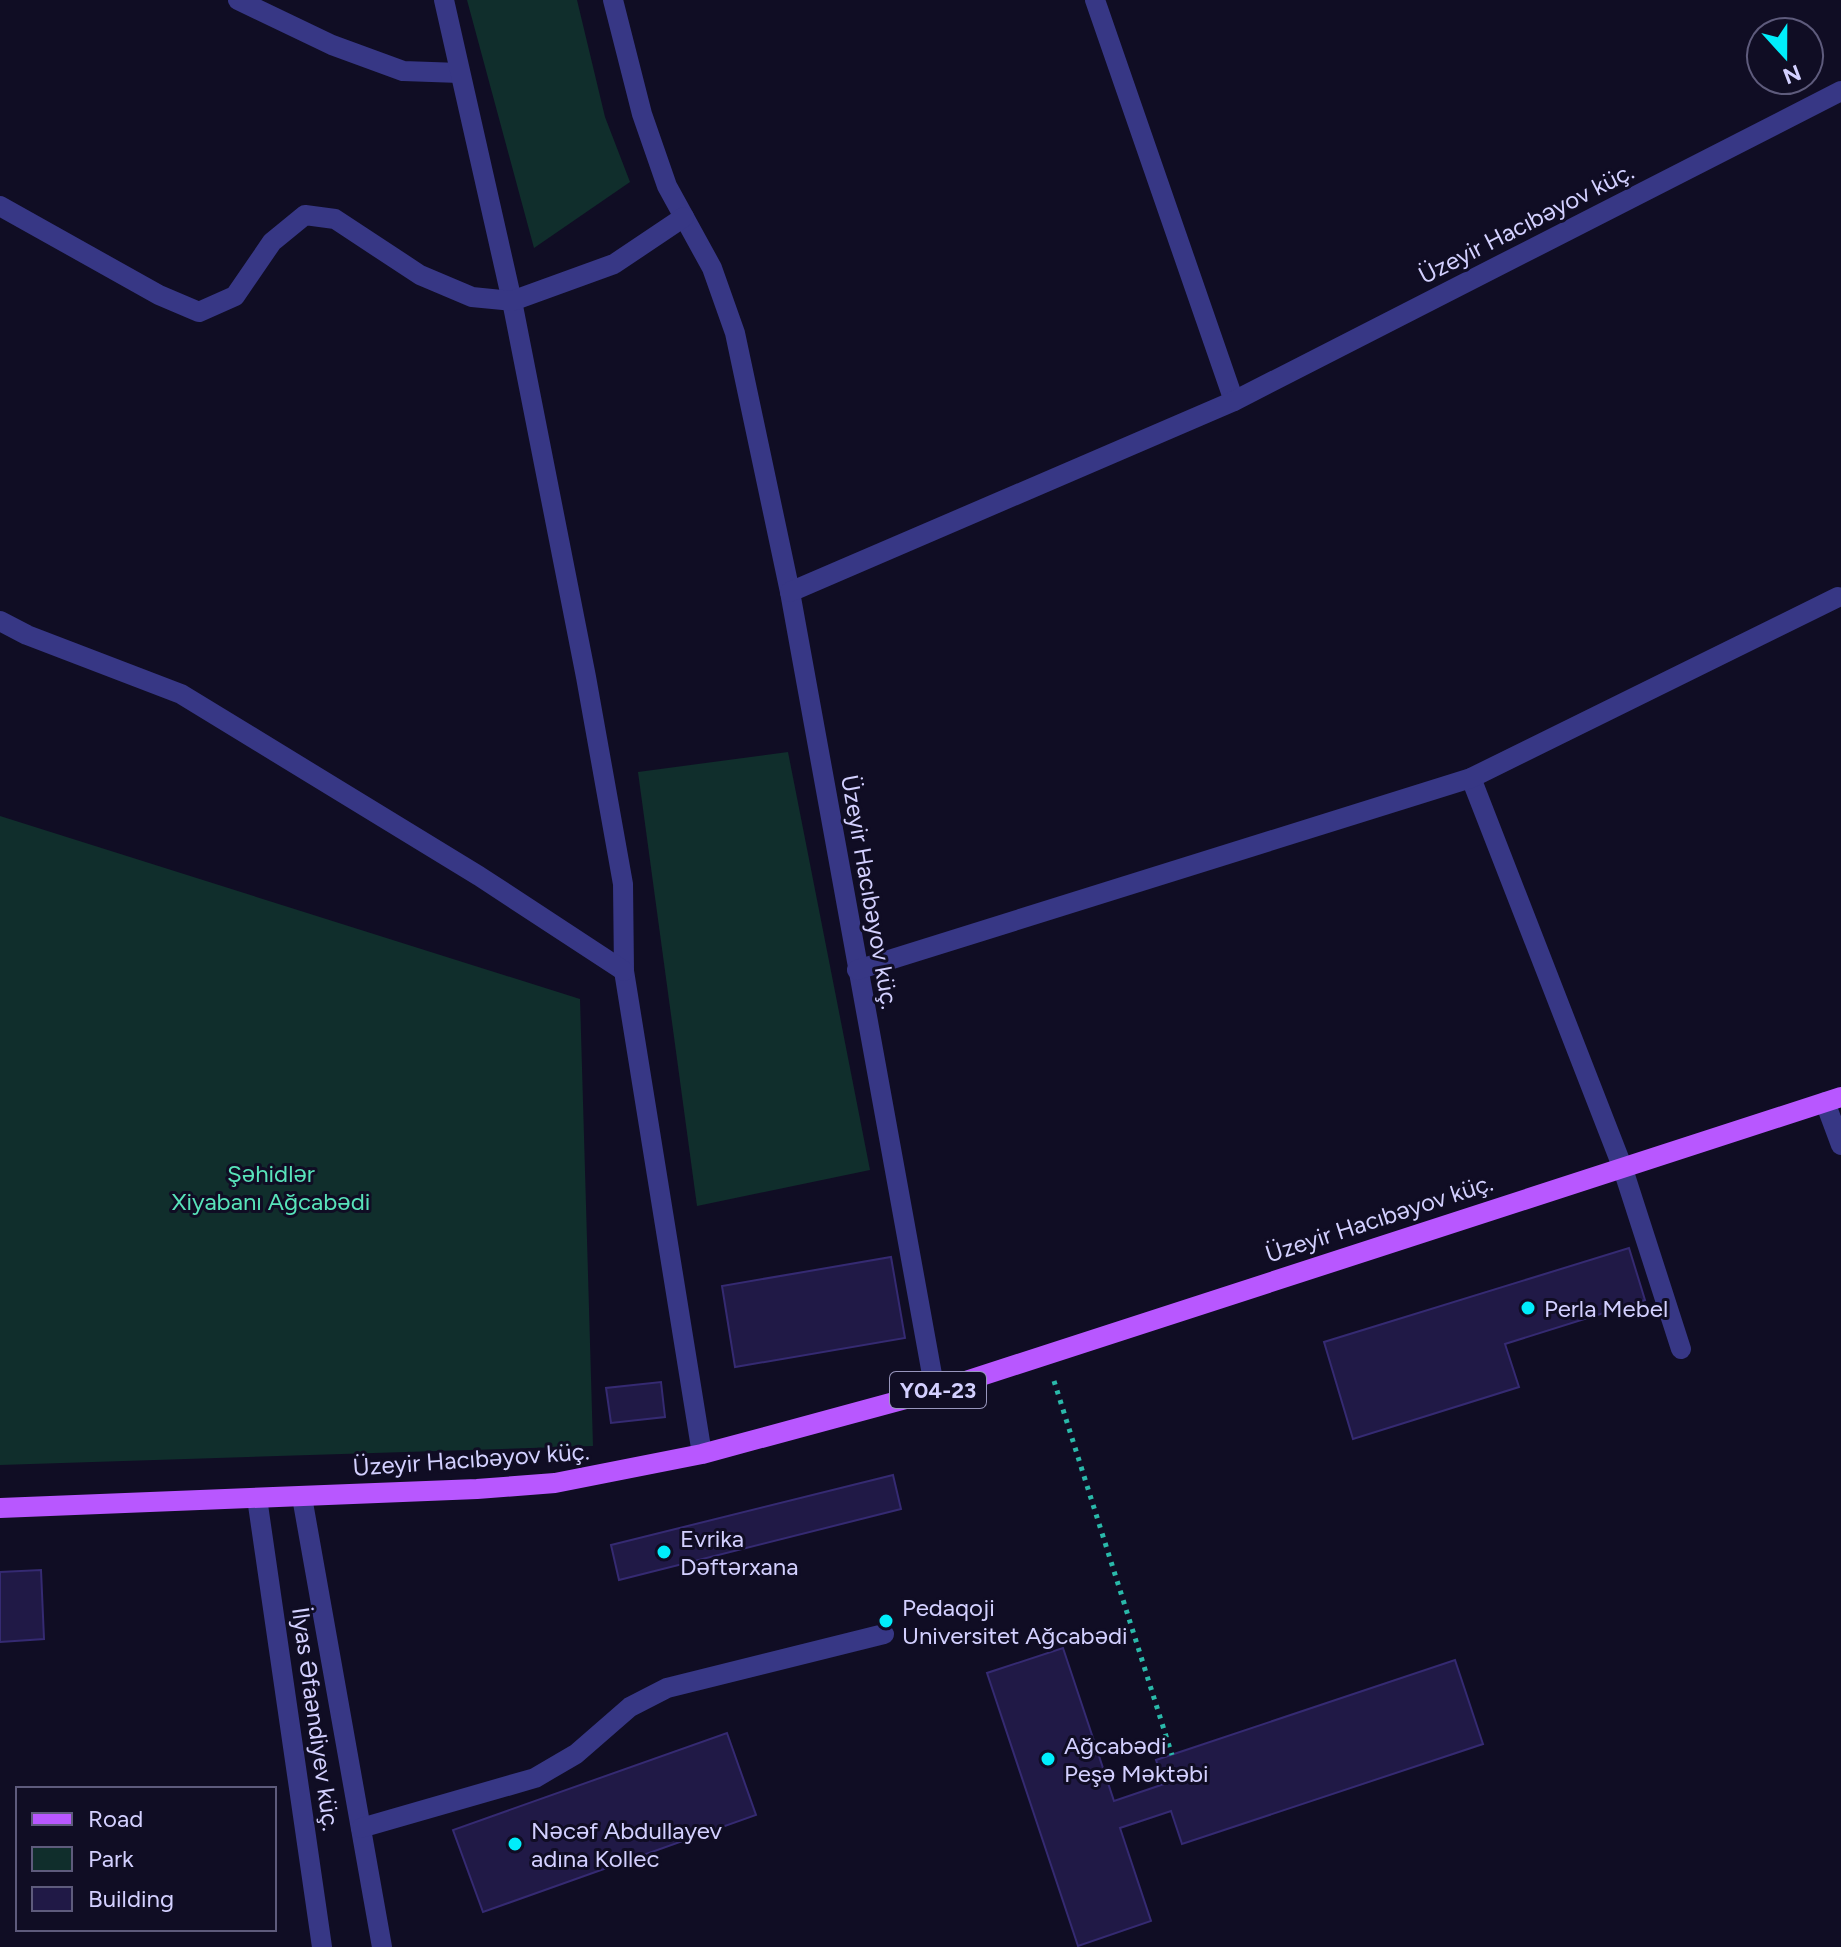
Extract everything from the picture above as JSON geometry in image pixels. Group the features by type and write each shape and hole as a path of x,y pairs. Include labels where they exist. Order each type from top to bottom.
{"main road":[{"name":"Üzeyir Hacıbəyov küç.","path":"0,1508 302,1497 555,1483 702,1454 935,1391 1833,1099"}],"street":[{"path":"238,0 332,45 403,71 460,73"},
{"path":"444,0 512,301 623,884 624,971 702,1454"},
{"name":"Üzeyir Hacıbəyov küç.","path":"613,0 642,114 667,186 712,268 735,333 790,592 935,1391"},
{"path":"1095,0 1234,401"},
{"name":"Üzeyir Hacıbəyov küç.","path":"790,592 1234,401 1841,91"},
{"path":"0,206 159,295 199,312 235,296 272,242 305,215 335,219 420,275 472,297 512,301 614,264 684,217"},
{"path":"857,970 1471,778 1838,597"},
{"path":"0,621 27,635 181,694 479,876 624,971"},
{"path":"1471,778 1622,1166 1681,1349"},
{"path":"1833,1099 1841,1145"},
{"path":"302,1497 382,1947"},
{"name":"İlyas Əfaəndiyev küç.","path":"257,1498 322,1947"},
{"path":"361,1828 535,1778 576,1754 630,1707 667,1688 884,1634"}],"path":[{"path":"1045,1354 1172,1755"}],"green space":[{"path":"467,0 577,0 605,117 630,182 534,248"},
{"path":"788,752 870,1170 697,1206 638,772"},
{"name":"Şəhidlər Xiyabanı Ağcabədi","path":"0,816 580,999 593,1446 0,1465"}],"building":[{"path":"1629,1248 1645,1300 1505,1344 1519,1387 1353,1439 1324,1342"},
{"path":"891,1257 905,1338 735,1367 722,1286"},
{"path":"661,1382 665,1417 611,1423 606,1388"},
{"path":"893,1475 901,1509 619,1580 611,1545"},
{"path":"41,1570 44,1639 0,1642 0,1572"},
{"path":"1063,1648 1114,1801 1164,1784 1156,1760 1455,1660 1483,1744 1182,1844 1171,1811 1120,1828 1151,1921 1078,1946 987,1673"},
{"path":"727,1733 756,1815 483,1912 453,1830"}],"place":[{"name":"Perla Mebel","path":"1528,1308"},
{"name":"Evrika Dəftərxana","path":"664,1552"},
{"name":"Pedaqoji Universitet Ağcabədi","path":"886,1621"},
{"name":"Ağcabədi Peşə Məktəbi","path":"1048,1759"},
{"name":"Nəcəf Abdullayev adına Kollec","path":"515,1844"}]}
